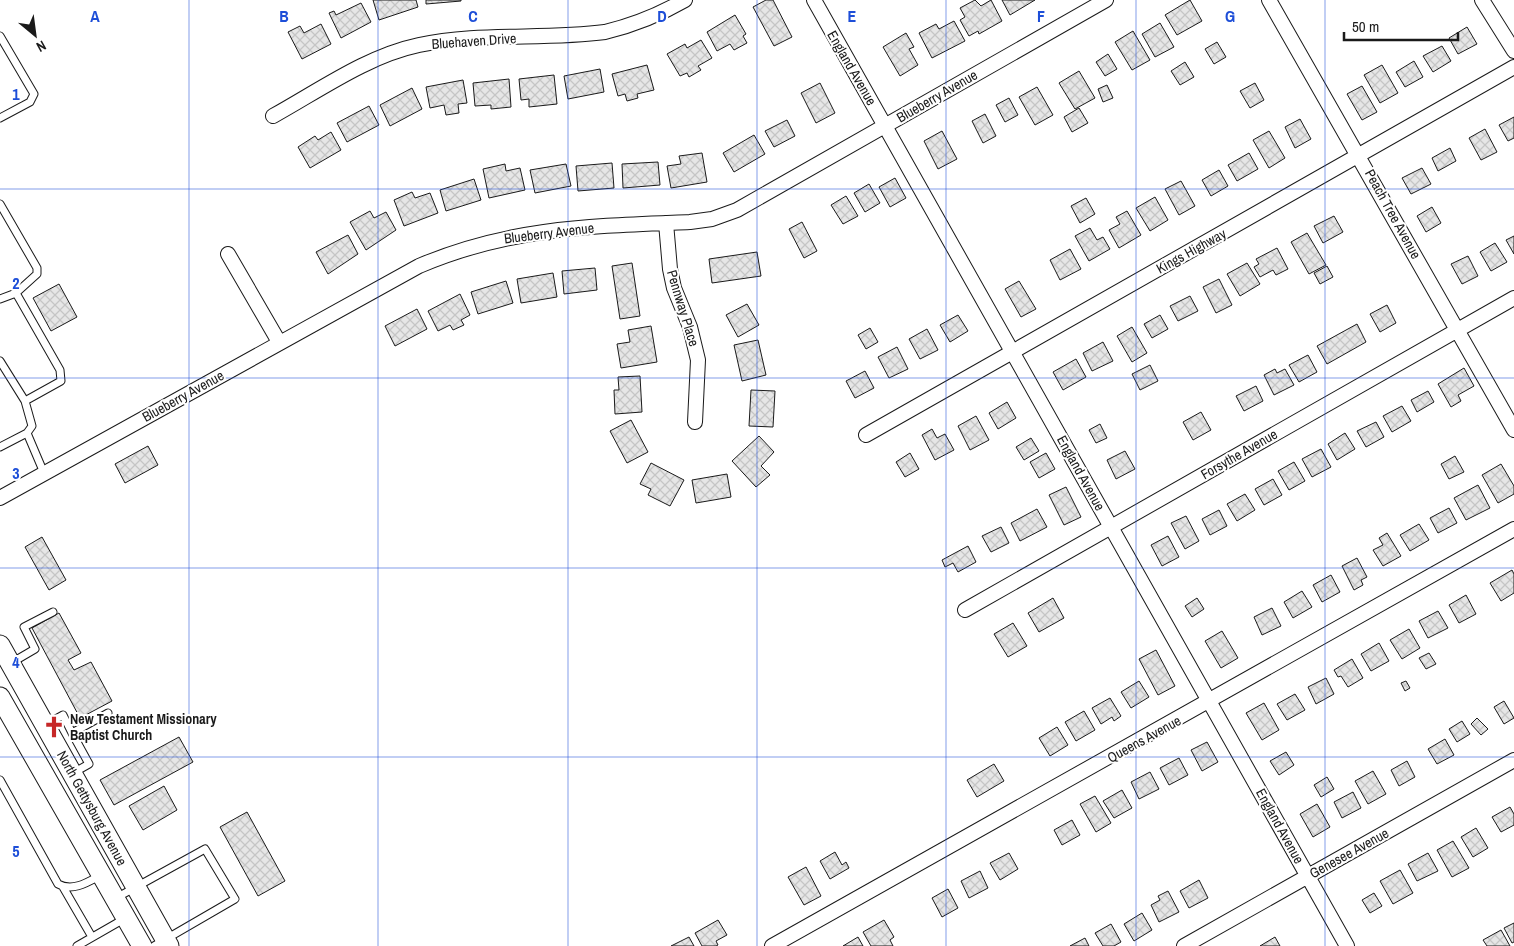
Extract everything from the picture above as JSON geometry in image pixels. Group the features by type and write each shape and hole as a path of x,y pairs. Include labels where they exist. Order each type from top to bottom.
{"main road":[{"name":"North Gettysburg Avenue","path":"0,645 148,907 163,944"},
{"path":"0,697 22,684"},
{"name":"North Gettysburg Avenue","path":"0,697 142,946"},
{"path":"101,875 123,864"},
{"path":"126,918 148,907"}],"street":[{"name":"Bluehaven Drive","path":"273,116 366,64 393,52 446,41 605,32 630,26 661,14 686,0"},
{"name":"England Avenue","path":"814,0 1347,946"},
{"name":"Blueberry Avenue","path":"0,498 419,266 476,244 548,230 712,219 737,210 1106,0"},
{"name":"Peach Tree Avenue","path":"1269,0 1360,156 1514,430"},
{"path":"1482,0 1514,51"},
{"name":"Kings Highway","path":"866,435 1514,67"},
{"name":"Pennway Place","path":"666,223 670,269 674,288 690,327 698,360 695,422"},
{"path":"228,254 279,342"},
{"name":"Forsythe Avenue","path":"965,610 1514,298"},
{"name":"Queens Avenue","path":"772,946 1210,702 1514,529"},
{"name":"Genesee Avenue","path":"1184,946 1514,760"}],"lane":[{"path":"0,36 34,94 30,102 0,118"},
{"path":"0,204 37,268 37,274 16,293 0,299"},
{"path":"16,293 60,370 61,381 25,401"},
{"path":"0,361 25,401 32,426 27,433 0,447"},
{"path":"27,433 44,473"},
{"path":"10,663 35,649 24,627 53,612"},
{"path":"72,733 108,713"},
{"path":"45,725 63,715 89,764 72,773"},
{"path":"0,780 58,884 63,887 92,937"},
{"path":"115,899 205,849 236,900 163,944"},
{"path":"63,887 78,886 101,875"},
{"path":"77,946 126,918"}],"building":[{"path":"373,0 416,0 418,7 379,20"},
{"path":"426,0 461,0 461,1 426,4"},
{"path":"766,0 773,0 792,37 774,46 753,7"},
{"path":"975,0 981,6 991,0 1002,21 979,34 978,31 969,36 960,20 965,17 960,8"},
{"path":"1002,0 1035,0 1010,15"},
{"path":"1190,0 1202,21 1177,35 1165,15"},
{"path":"361,3 371,22 341,38 329,13 334,11 336,15"},
{"path":"735,15 746,34 743,36 747,43 734,50 730,44 717,51 707,32"},
{"path":"954,21 965,41 932,58 919,33 936,24 939,29"},
{"path":"1160,23 1174,47 1155,57 1142,34"},
{"path":"321,24 331,44 302,59 288,32 300,26 304,33"},
{"path":"1467,27 1477,44 1458,54 1449,38"},
{"path":"1133,31 1150,60 1132,70 1115,42"},
{"path":"906,33 914,47 909,49 918,65 900,76 883,47"},
{"path":"701,40 712,58 698,66 701,70 689,77 687,73 680,76 667,54 685,44 687,48"},
{"path":"1217,42 1226,57 1214,64 1205,49"},
{"path":"1442,46 1451,61 1433,72 1423,56"},
{"path":"1108,54 1117,69 1105,76 1096,62"},
{"path":"1414,61 1423,77 1405,87 1396,72"},
{"path":"1185,62 1194,77 1180,85 1171,71"},
{"path":"647,65 654,90 637,94 638,98 627,101 625,94 618,96 612,74"},
{"path":"1382,65 1398,93 1380,103 1364,75"},
{"path":"600,69 604,92 568,99 564,76"},
{"path":"1079,71 1095,98 1075,109 1059,83"},
{"path":"554,75 557,104 529,107 529,99 521,100 519,79"},
{"path":"509,79 511,107 491,109 491,105 475,106 473,83"},
{"path":"463,80 467,103 458,104 459,113 446,115 444,105 430,108 426,87"},
{"path":"820,83 835,113 816,123 801,93"},
{"path":"1255,83 1264,100 1250,108 1240,91"},
{"path":"1107,85 1113,98 1103,102 1098,89"},
{"path":"1362,86 1377,112 1362,120 1347,94"},
{"path":"1037,87 1053,115 1035,125 1019,97"},
{"path":"412,88 422,109 390,126 380,105"},
{"path":"1009,98 1018,115 1005,122 996,105"},
{"path":"369,106 379,125 347,142 337,123"},
{"path":"1079,108 1088,123 1072,132 1064,117"},
{"path":"985,114 996,136 983,143 972,121"},
{"path":"1514,117 1514,138 1508,141 1499,125"},
{"path":"1300,119 1311,139 1295,148 1285,127"},
{"path":"787,120 795,136 774,147 765,131"},
{"path":"1485,129 1497,152 1481,160 1469,138"},
{"path":"942,131 957,159 938,169 924,141"},
{"path":"1269,131 1285,158 1269,168 1253,140"},
{"path":"331,132 341,150 310,168 298,147 315,136 318,140"},
{"path":"754,135 765,154 734,172 723,153"},
{"path":"1450,148 1456,161 1438,171 1432,158"},
{"path":"702,153 707,182 671,188 667,166 681,164 679,156"},
{"path":"1249,153 1258,169 1237,181 1228,165"},
{"path":"658,162 660,185 623,188 622,164"},
{"path":"612,163 614,188 578,191 576,166"},
{"path":"505,164 506,171 520,168 525,190 489,198 483,169"},
{"path":"566,164 571,186 535,193 530,170"},
{"path":"1422,168 1431,184 1411,194 1402,178"},
{"path":"1219,170 1228,186 1211,196 1202,180"},
{"path":"895,178 906,198 890,207 879,187"},
{"path":"474,179 481,200 446,211 440,190"},
{"path":"1181,181 1195,206 1179,215 1165,189"},
{"path":"869,184 880,203 865,212 854,193"},
{"path":"412,192 415,198 430,193 438,213 404,226 394,200"},
{"path":"846,196 858,216 843,224 831,205"},
{"path":"1155,197 1168,220 1150,231 1136,208"},
{"path":"1086,198 1095,214 1080,223 1071,206"},
{"path":"1432,207 1441,223 1426,232 1417,216"},
{"path":"370,211 374,218 386,212 396,230 366,250 350,222"},
{"path":"1127,211 1141,235 1119,248 1109,230 1120,224 1116,217"},
{"path":"1334,216 1343,232 1323,243 1314,226"},
{"path":"802,222 817,251 804,258 789,229"},
{"path":"1090,228 1097,240 1103,237 1110,249 1089,261 1075,236"},
{"path":"1307,233 1326,265 1309,274 1291,242"},
{"path":"348,235 358,254 328,274 316,252"},
{"path":"1514,236 1514,254 1506,240"},
{"path":"1495,243 1507,262 1491,271 1480,252"},
{"path":"1277,248 1288,269 1276,275 1273,270 1260,277 1254,267 1259,264 1256,259"},
{"path":"1070,249 1081,269 1060,280 1050,260"},
{"path":"757,252 761,276 712,283 709,259"},
{"path":"1468,256 1478,276 1462,284 1451,264"},
{"path":"632,263 640,316 620,319 612,266"},
{"path":"1247,263 1260,284 1240,296 1227,274"},
{"path":"1327,266 1333,277 1320,284 1314,273"},
{"path":"595,268 597,290 564,294 562,271"},
{"path":"553,273 557,297 521,303 517,279"},
{"path":"1219,279 1232,305 1216,313 1203,287"},
{"path":"506,281 513,303 478,314 471,292"},
{"path":"1019,281 1036,309 1021,317 1005,289"},
{"path":"59,284 77,317 51,331 33,298"},
{"path":"460,294 470,315 461,320 464,325 453,330 450,325 438,331 428,311"},
{"path":"1190,296 1198,311 1178,321 1170,306"},
{"path":"747,304 759,325 738,337 726,315"},
{"path":"1387,305 1396,323 1380,332 1370,314"},
{"path":"417,309 427,329 395,346 385,326"},
{"path":"958,315 968,331 950,342 940,325"},
{"path":"1160,315 1168,329 1152,338 1144,324"},
{"path":"1357,324 1366,342 1327,364 1317,346"},
{"path":"651,326 657,362 621,368 617,344 630,342 628,330"},
{"path":"1132,327 1147,353 1132,362 1117,336"},
{"path":"870,328 878,342 866,349 858,335"},
{"path":"927,329 938,350 920,359 909,339"},
{"path":"758,340 766,375 742,381 734,345"},
{"path":"1103,342 1113,361 1092,371 1083,353"},
{"path":"897,347 908,369 889,378 878,357"},
{"path":"1308,355 1317,372 1299,382 1289,365"},
{"path":"1076,359 1086,377 1063,390 1053,372"},
{"path":"1150,365 1158,381 1140,390 1132,374"},
{"path":"1464,368 1474,386 1458,395 1461,401 1451,407 1438,384"},
{"path":"1275,369 1277,373 1285,369 1294,385 1274,395 1264,375"},
{"path":"865,371 874,388 855,398 846,381"},
{"path":"640,376 642,412 615,414 614,390 619,390 618,377"},
{"path":"1256,386 1263,401 1244,411 1236,396"},
{"path":"751,390 775,391 773,427 749,426"},
{"path":"1428,391 1434,402 1417,412 1411,400"},
{"path":"1007,402 1016,418 998,429 989,413"},
{"path":"1402,406 1411,421 1392,432 1383,416"},
{"path":"1201,412 1211,430 1193,440 1183,422"},
{"path":"976,416 989,440 970,450 958,426"},
{"path":"631,420 648,452 627,463 610,431"},
{"path":"1376,422 1384,437 1366,447 1357,431"},
{"path":"1100,424 1107,438 1096,443 1089,430"},
{"path":"932,429 937,438 945,434 954,450 935,460 922,435"},
{"path":"1345,433 1355,449 1337,460 1328,444"},
{"path":"759,436 774,452 761,466 770,475 756,487 732,461"},
{"path":"1031,438 1039,451 1024,460 1016,447"},
{"path":"148,446 158,465 125,483 115,464"},
{"path":"1321,449 1331,467 1312,477 1302,459"},
{"path":"1125,451 1135,469 1116,479 1107,460"},
{"path":"910,453 919,469 905,477 896,462"},
{"path":"1046,453 1055,469 1039,478 1030,462"},
{"path":"1455,456 1464,472 1449,479 1441,464"},
{"path":"1294,462 1305,481 1289,490 1278,471"},
{"path":"651,463 684,480 670,506 648,495 651,489 640,484"},
{"path":"1501,464 1514,486 1514,494 1498,503 1482,475"},
{"path":"727,474 731,497 696,503 692,480"},
{"path":"1273,479 1282,495 1264,505 1255,489"},
{"path":"1478,485 1490,508 1466,520 1454,498"},
{"path":"1066,487 1081,517 1064,525 1049,495"},
{"path":"1245,494 1255,510 1237,521 1227,504"},
{"path":"1449,508 1457,523 1438,533 1430,518"},
{"path":"1037,509 1047,527 1020,541 1011,523"},
{"path":"1219,510 1227,526 1210,535 1202,519"},
{"path":"1186,516 1199,541 1185,549 1171,523"},
{"path":"1419,524 1429,540 1410,551 1400,535"},
{"path":"1001,527 1009,543 991,552 982,536"},
{"path":"1387,533 1401,556 1383,566 1373,550 1383,545 1379,538"},
{"path":"1168,536 1179,557 1162,566 1151,545"},
{"path":"42,537 66,580 49,590 25,547"},
{"path":"968,546 976,562 958,572 953,563 945,567 942,560"},
{"path":"1357,558 1367,577 1361,580 1363,585 1354,590 1342,566"},
{"path":"1512,570 1514,574 1514,593 1501,601 1490,583"},
{"path":"1331,575 1340,592 1322,602 1313,585"},
{"path":"1302,591 1312,607 1293,618 1284,602"},
{"path":"1466,595 1476,614 1459,623 1449,605"},
{"path":"1053,598 1064,618 1039,632 1028,613"},
{"path":"1197,598 1204,609 1192,617 1185,606"},
{"path":"1272,608 1281,626 1262,635 1254,617"},
{"path":"1438,611 1448,628 1428,638 1419,621"},
{"path":"59,613 81,653 68,660 74,670 91,662 112,701 80,718 32,628"},
{"path":"1013,623 1027,646 1008,657 994,634"},
{"path":"1409,629 1420,648 1402,659 1390,640"},
{"path":"1222,631 1238,658 1221,668 1205,641"},
{"path":"1379,643 1389,661 1371,671 1361,654"},
{"path":"1156,650 1175,686 1158,695 1139,659"},
{"path":"1429,653 1436,664 1426,669 1419,658"},
{"path":"1352,659 1363,678 1348,687 1341,676 1338,677 1334,670"},
{"path":"1326,678 1334,694 1316,704 1308,687"},
{"path":"1139,681 1149,697 1131,708 1121,692"},
{"path":"1406,681 1410,688 1405,691 1401,683"},
{"path":"1295,694 1305,710 1287,720 1277,704"},
{"path":"1110,698 1121,716 1114,721 1112,717 1101,724 1092,708"},
{"path":"1504,701 1514,718 1504,724 1494,707"},
{"path":"1264,703 1279,730 1262,740 1246,713"},
{"path":"1084,711 1095,730 1076,741 1065,722"},
{"path":"1477,718 1488,729 1481,735 1471,724"},
{"path":"1462,721 1470,734 1457,742 1449,729"},
{"path":"1057,727 1068,745 1050,756 1039,738"},
{"path":"179,737 193,762 114,805 100,780"},
{"path":"1445,739 1454,755 1437,764 1428,749"},
{"path":"1207,742 1218,762 1202,771 1191,750"},
{"path":"1286,752 1294,765 1279,775 1270,761"},
{"path":"1179,758 1188,775 1169,785 1160,768"},
{"path":"1407,761 1415,777 1399,786 1391,770"},
{"path":"994,764 1004,781 977,797 967,780"},
{"path":"1373,771 1386,794 1368,804 1355,781"},
{"path":"1150,772 1159,789 1139,799 1131,782"},
{"path":"1327,777 1334,789 1321,797 1314,785"},
{"path":"164,786 177,810 143,830 129,806"},
{"path":"1122,790 1132,808 1114,818 1103,801"},
{"path":"1353,792 1361,808 1342,818 1334,802"},
{"path":"1095,796 1111,823 1096,832 1080,804"},
{"path":"1317,804 1330,827 1313,837 1300,814"},
{"path":"1510,807 1514,814 1514,825 1501,832 1492,817"},
{"path":"247,812 285,881 258,896 220,827"},
{"path":"1072,820 1080,835 1062,845 1054,830"},
{"path":"1476,828 1488,848 1473,857 1461,837"},
{"path":"1453,841 1469,868 1452,877 1437,850"},
{"path":"835,852 842,865 846,862 849,868 830,879 820,861"},
{"path":"1009,853 1018,869 1000,880 990,863"},
{"path":"1428,853 1438,871 1417,881 1408,864"},
{"path":"806,867 821,896 804,905 788,877"},
{"path":"1400,870 1413,893 1393,904 1380,881"},
{"path":"980,871 988,888 969,898 961,881"},
{"path":"1199,880 1208,898 1189,908 1180,891"},
{"path":"948,889 958,908 942,917 932,898"},
{"path":"1168,891 1179,912 1159,922 1151,905 1160,900 1158,896"},
{"path":"1374,893 1382,906 1370,913 1362,900"},
{"path":"1142,913 1152,930 1134,941 1124,924"},
{"path":"718,920 727,935 716,941 718,945 716,946 702,946 695,933"},
{"path":"884,920 894,937 890,940 893,946 871,946 863,932"},
{"path":"1514,923 1514,942 1512,943 1504,928"},
{"path":"1111,924 1121,942 1114,946 1103,946 1095,933"},
{"path":"1501,930 1510,946 1487,946 1483,940"},
{"path":"689,937 694,946 671,946"},
{"path":"858,937 863,946 843,946"},
{"path":"1275,937 1280,946 1260,946"},
{"path":"1085,938 1089,946 1070,946"}],"place":[{"name":"New Testament Missionary Baptist Church","path":"54,727"}]}
